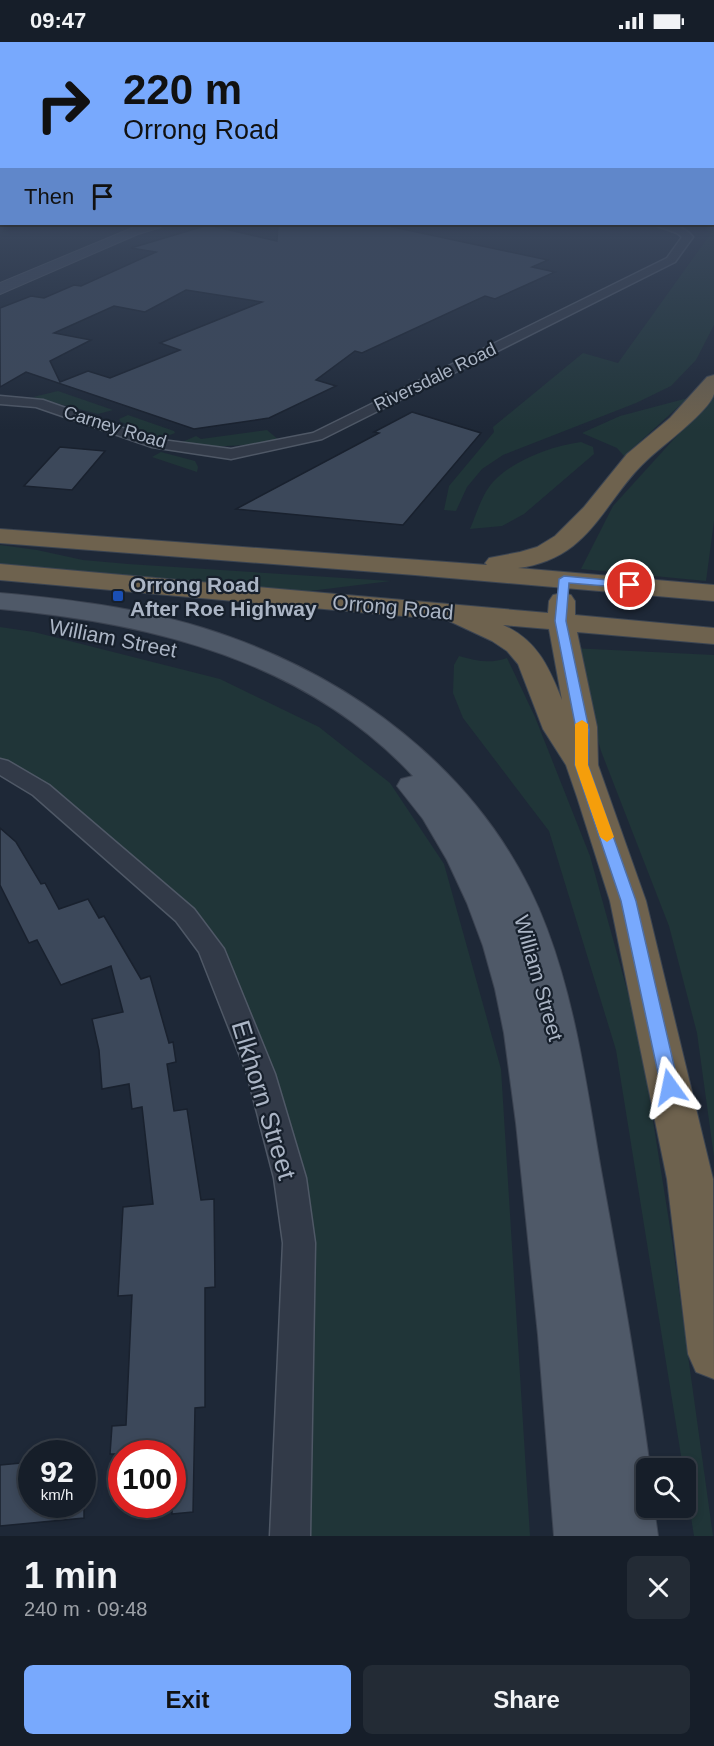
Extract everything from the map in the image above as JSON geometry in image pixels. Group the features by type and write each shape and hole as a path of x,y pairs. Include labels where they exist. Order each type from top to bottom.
{"highway":[{"path":"415,567 512,563 548,552 574,534 636,458 691,411 714,381"},
{"path":"574,534 564,579 561,621 583,729 582,765"},
{"name":"Orrong Road","path":"0,536 415,567 714,593"},
{"name":"Orrong Road","path":"0,572 165,589 561,621 714,636"},
{"path":"452,612 502,634 517,645 532,662 559,729 582,765 628,901 655,1018 690,1179 714,1354"}],"main road":[{"name":"William Street","path":"0,600 72,608 166,627 231,648 297,676 351,708 400,743 446,790 481,835 514,893 536,950 558,1041 613,1389 629,1536"},
{"name":"William Street","path":"0,619 110,633 158,642 249,675 335,717 379,752 425,797 455,842 484,896 506,952 527,1041 572,1394 583,1536"}],"street":[{"name":"Riversdale Road","path":"231,454 317,436 609,291"},
{"name":"Carney Road","path":"0,400 38,403 152,443 231,454"},
{"name":"Elkhorn Street","path":"0,766 41,790 185,915 211,949 261,1074 290,1178 299,1243 290,1536"}],"green space":[{"path":"670,291 714,291 714,325 696,360 671,386 636,403 503,455 482,469 467,487 456,511 444,510 449,486 494,432 493,427 583,353 618,363"},
{"path":"58,391 113,410 98,414 33,397"},
{"path":"714,395 714,521 706,581 581,569 613,506"},
{"path":"688,398 624,456 617,448 582,433 620,416"},
{"path":"128,415 175,433 162,438 121,422 119,419"},
{"path":"267,430 280,441 218,446 180,443 196,436 201,439"},
{"path":"581,442 593,447 594,454 524,514 502,526 470,529 486,492 501,474 534,455"},
{"path":"161,452 195,461 198,467 197,472 152,457"},
{"path":"0,545 83,560 391,581 310,591 257,591 0,567"},
{"path":"0,627 34,632 220,679 319,727 390,783 444,864 501,1069 530,1536 290,1536 299,1243 211,949 0,766"},
{"path":"571,648 714,655 714,1157 697,1033 669,926 601,751"},
{"path":"459,656 483,661 507,658 535,717 590,856 639,1033 672,1240 713,1536 694,1536 691,1518 696,1518 696,1458 681,1458 616,1050 549,831 463,718 453,693 454,665"}],"building":[{"path":"61,291 185,291 145,312 114,306 54,333 91,340 50,361 60,382 88,371 110,378 180,350 160,343 262,302 191,291 513,291 495,299 485,296 362,353 355,351 316,380 336,386 269,418 194,429 26,372 0,387 0,308 31,296 44,298"},
{"path":"412,412 481,433 403,525 236,509 379,433 374,432"},
{"path":"60,447 105,451 72,490 24,486"},
{"path":"0,828 16,842 41,884 45,883 59,909 88,899 99,918 104,916 141,979 150,976 169,1043 173,1042 176,1062 167,1064 174,1111 187,1109 201,1200 214,1199 215,1287 205,1288 205,1407 195,1408 193,1512 186,1513 186,1440 111,1440 112,1426 126,1425 132,1295 118,1296 123,1207 153,1204 142,1107 132,1109 129,1084 102,1089 99,1050 92,1019 123,1012 111,966 61,985 37,940 29,943 0,885"},
{"path":"18,1463 18,1518 84,1518 0,1526 0,1465"}],"slow traffic":[{"path":"582,724 582,765 607,837"}],"place":[{"name":"Orrong Road After Roe Highway","path":"118,596"}],"route":[{"path":"630,585 564,579 561,621 563,641 583,729 582,765 628,901 670,1087"}]}
